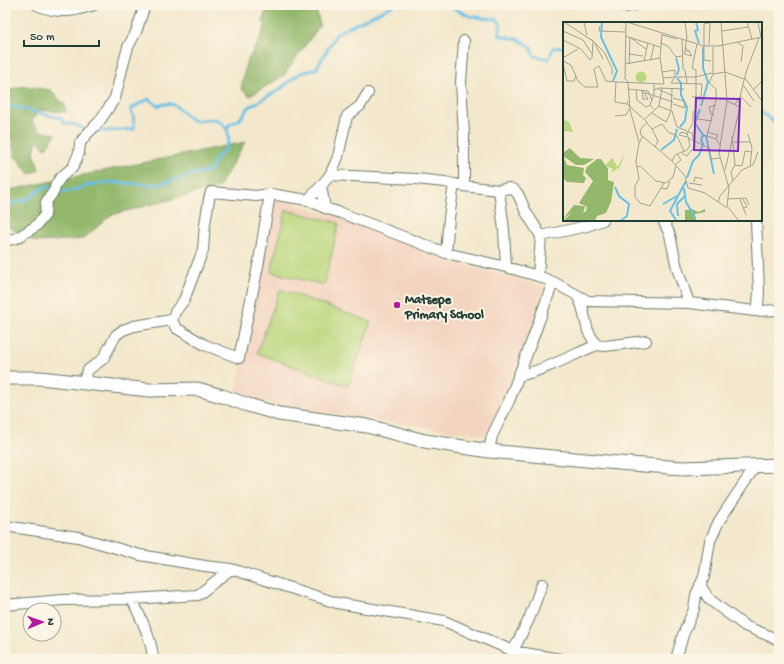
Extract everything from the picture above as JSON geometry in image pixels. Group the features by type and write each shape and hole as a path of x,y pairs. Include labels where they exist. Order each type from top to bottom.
{"street":[{"path":"37,5 53,10 65,11 79,10 94,5"},
{"path":"5,241 17,238 36,226 45,215 46,202 54,191 60,177 73,167 80,143 99,122 115,98 128,47 136,32 145,5"},
{"path":"624,7 635,5"},
{"path":"446,253 449,218 460,185 464,136 462,82 464,41"},
{"path":"308,200 330,174 338,157 347,116 360,106 368,93"},
{"path":"330,174 416,179 499,190 509,188 514,190 518,194 526,212 541,236 538,276"},
{"path":"321,186 325,208"},
{"path":"499,190 504,230 506,267"},
{"path":"172,320 184,300 203,250 205,224 209,199 212,192 256,196 270,194 308,200 325,208 446,253 538,276 553,282 588,301 689,302 755,311 779,310"},
{"path":"172,320 176,328 205,345 239,358 259,261 270,194"},
{"path":"541,236 586,226 600,221"},
{"path":"663,221 670,235 677,268 689,302"},
{"path":"755,311 758,305 759,292 756,221"},
{"path":"489,451 492,436 508,402 553,282"},
{"path":"576,295 582,306 588,331 596,345"},
{"path":"83,383 88,370 103,359 116,336 123,330 134,326 172,320"},
{"path":"518,376 524,375 596,345 605,346 646,341"},
{"path":"5,378 40,378 149,390 197,389 279,414 367,426 425,441 489,451 682,468 779,465"},
{"path":"676,659 683,635 694,609 696,595 704,577 710,541 720,521 755,466"},
{"path":"5,526 78,537 140,555 205,566 231,568 337,603 444,621 513,651 560,659"},
{"path":"5,605 63,600 132,599 198,595 231,568"},
{"path":"513,651 530,619 542,584"},
{"path":"700,585 709,598 745,626 779,640"},
{"path":"132,599 147,631 153,659"}],"shaded area":[{"name":"Matsepe Primary School","path":"274,198 347,220 451,261 547,287 488,436 275,406 236,394"}],"green space":[{"path":"276,5 315,5 320,25 284,75 250,96 241,89 246,63 258,43 266,24 262,21 267,10"},
{"path":"23,86 51,90 58,99 64,103 66,112 38,110 32,122 42,132 56,134 45,149 37,139 34,153 39,170 30,174 15,156 11,138 5,135 5,97 10,90"},
{"path":"245,142 219,187 111,215 83,239 36,242 5,225 5,191"},
{"path":"286,210 339,223 324,285 271,272"},
{"path":"280,289 371,322 348,386 257,353"}],"waterway":[{"path":"92,132 134,129 134,120 131,109 149,99 158,106 165,104 174,105 193,120 217,120 227,129 230,124 239,120 249,107 279,90 300,73 316,69 337,33 394,5"},
{"path":"446,5 470,16 497,19 501,25 499,35 520,40 531,47 534,56 549,59 553,48 563,47"},
{"path":"5,105 61,118 64,123 77,125 87,132"},
{"path":"762,113 779,127"},
{"path":"57,191 71,191 89,185 110,182 157,185 210,171 216,158 226,149 229,138 227,129"},
{"path":"5,211 14,202 26,200 46,186 52,189"}],"place":[{"name":"Matsepe Primary School","path":"397,305"}]}
